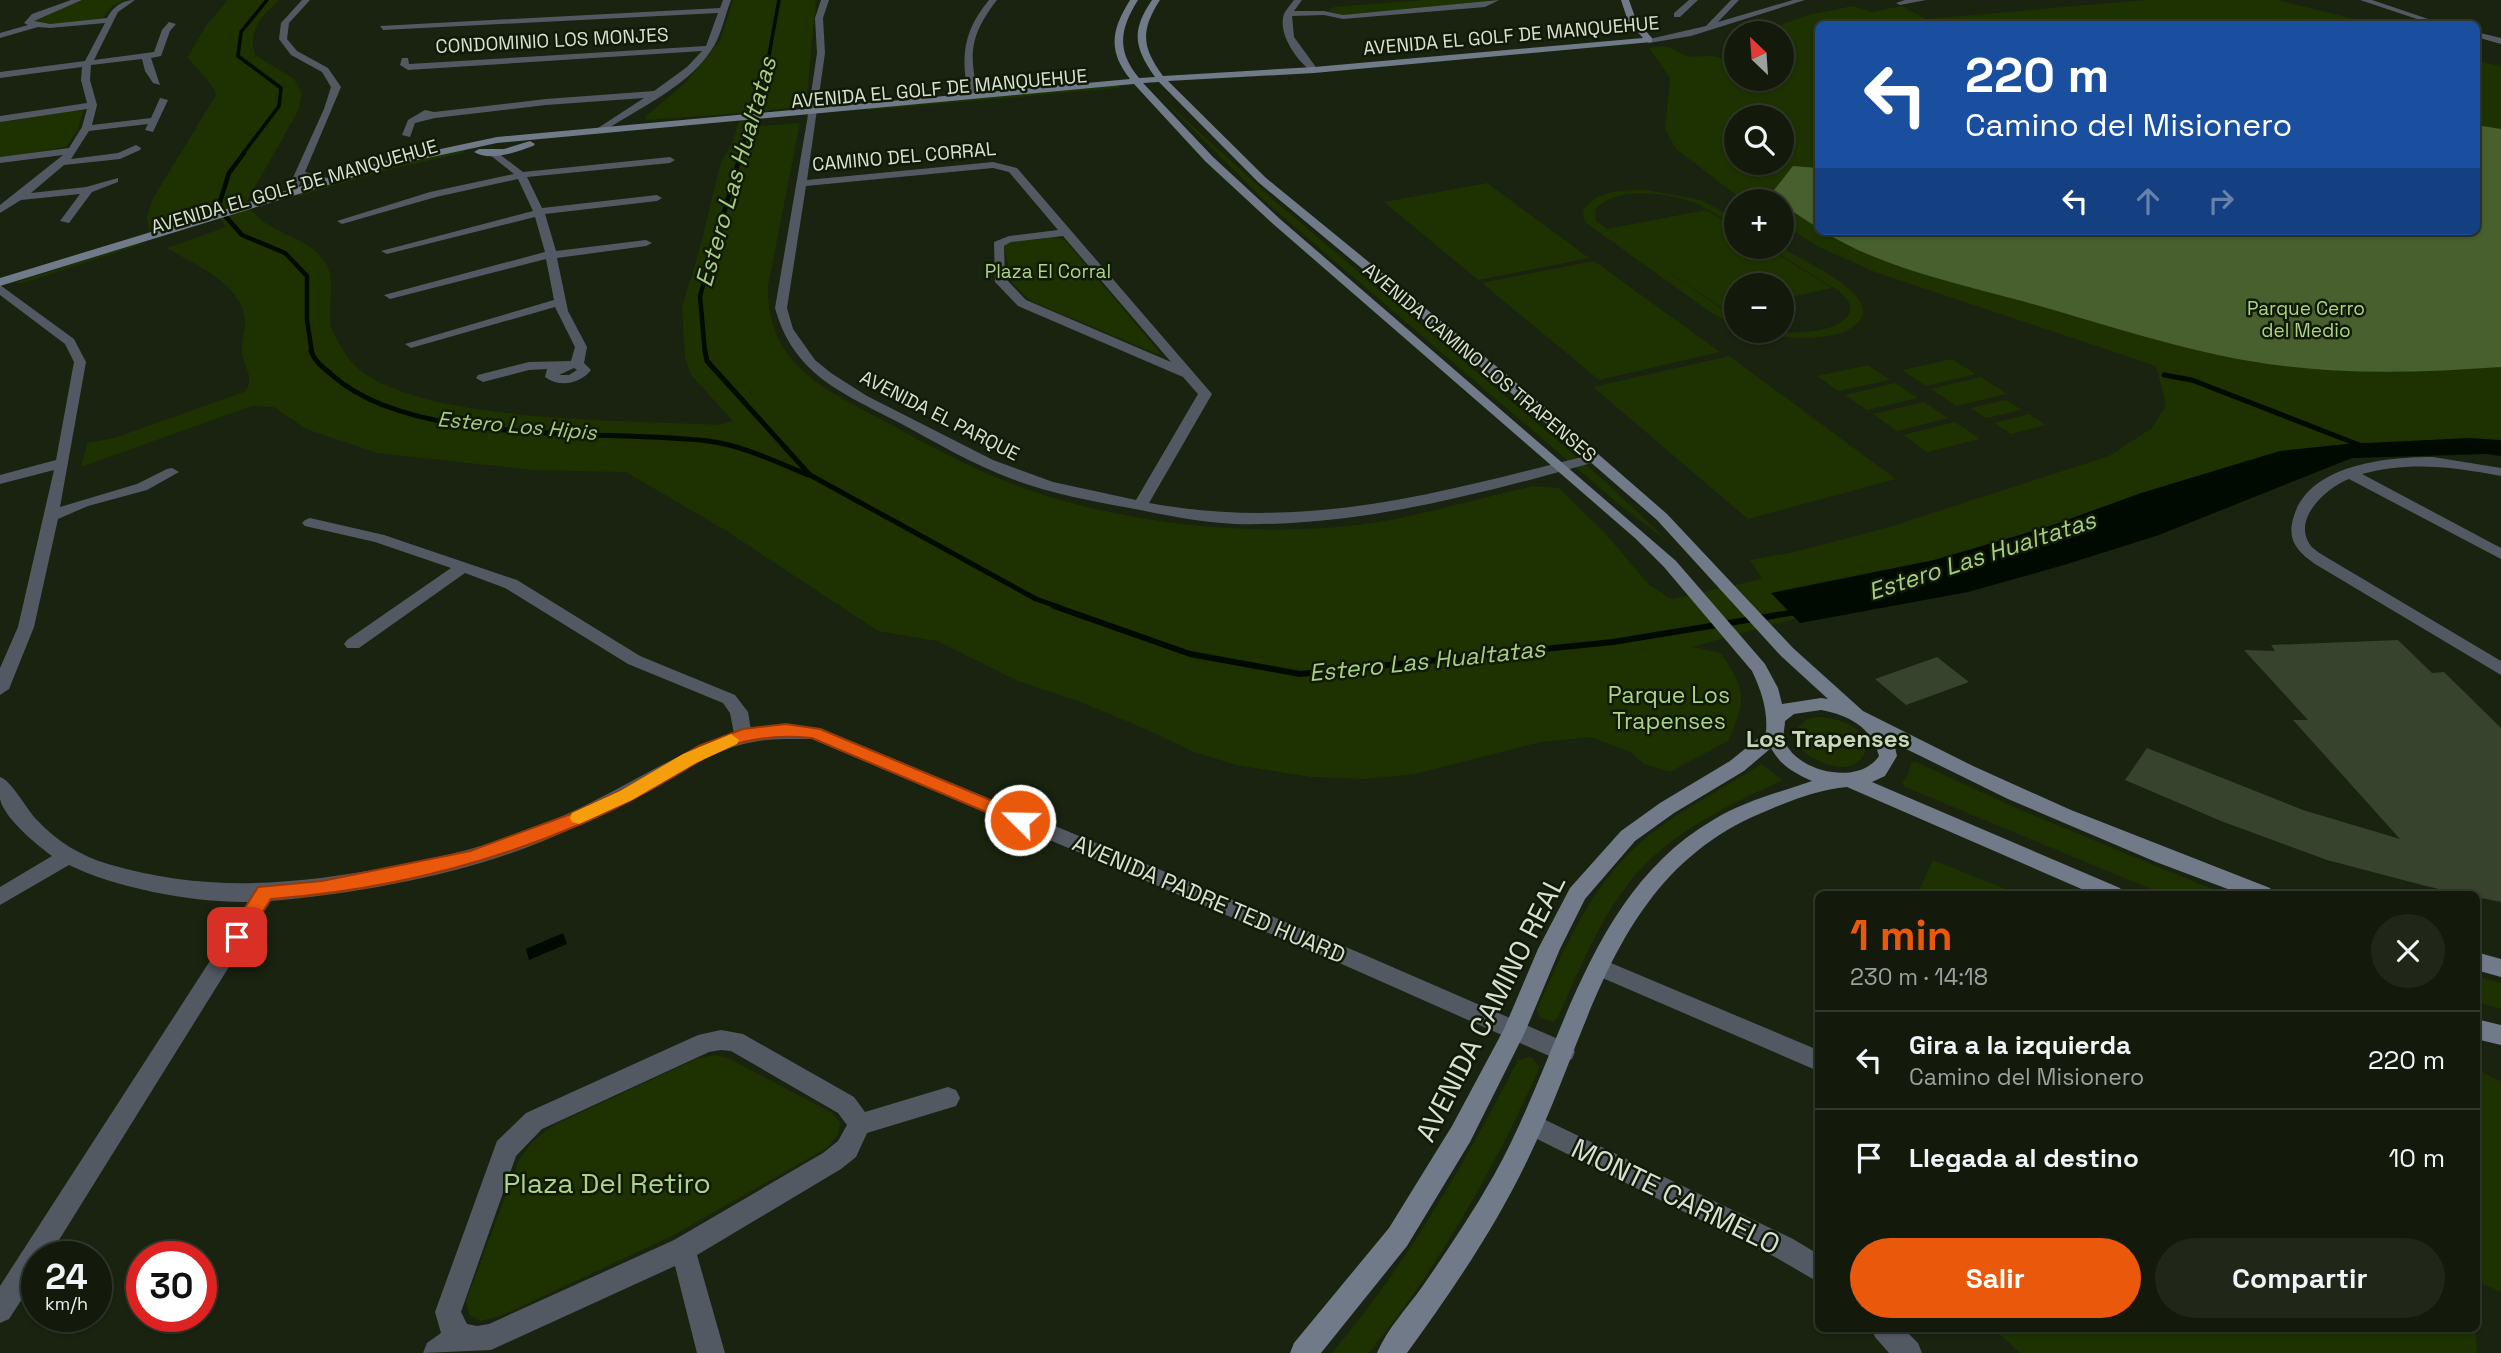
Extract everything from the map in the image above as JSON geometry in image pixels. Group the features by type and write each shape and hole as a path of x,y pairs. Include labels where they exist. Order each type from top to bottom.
{"main road":[{"name":"AVENIDA CAMINO LOS TRAPENSES","path":"1134,0 1122,16 1118,30 1122,60 1139,85 1209,159 1276,221 1641,536 1750,657 1769,688 1774,727"},
{"path":"1122,60 1146,58 1141,30 1147,12 1156,0"},
{"path":"1625,0 1632,21 1649,40"},
{"name":"AVENIDA EL GOLF DE MANQUEHUE","path":"813,113 1649,40"},
{"name":"AVENIDA CAMINO LOS TRAPENSES","path":"1146,58 1164,83 1262,180 1662,517 1787,652 1863,719 1967,772 2059,813 2255,891"},
{"name":"AVENIDA EL GOLF DE MANQUEHUE","path":"1,289 266,206 399,170 479,152 722,122 974,96 1139,85"},
{"name":"AVENIDA EL GOLF DE MANQUEHUE","path":"266,206 291,193 331,180 408,159 497,140 626,126 722,122"},
{"path":"572,139 608,133 626,126"},
{"path":"497,140 481,147 479,152 494,153 530,144"},
{"path":"1391,1353 1485,1216 1533,1125 1599,967 1624,916 1646,885 1695,841 1740,813 1842,780 1873,776 1886,764 1888,756 1884,739 1863,719 1833,706 1810,704 1789,708 1774,727 1782,752 1798,766 1842,780 2106,891"},
{"name":"AVENIDA CAMINO REAL","path":"1304,1353 1398,1237 1461,1134 1514,1032 1549,949 1577,894 1603,862 1643,824 1737,766 1774,727"},
{"path":"2480,962 2501,968"},
{"path":"2480,1030 2501,1035"}],"street":[{"path":"34,26 28,23 32,18 78,0"},
{"path":"0,210 59,163 86,129 92,105 84,78 88,63 117,9 131,0"},
{"path":"291,193 330,109 336,87 326,70 293,53 283,39 285,23 306,0"},
{"path":"604,128 640,102 657,94 708,48 727,0"},
{"name":"AVENIDA EL PARQUE","path":"825,0 819,18 821,52 813,113 781,308 790,337 813,366 843,388 985,463 1064,490 1140,506 1234,519 1292,519 1420,503 1594,458"},
{"path":"974,96 967,66 967,47 975,24 993,0"},
{"path":"1298,0 1288,13 1286,28 1290,42 1314,70"},
{"path":"1288,13 1324,13 1347,17 1485,5 1495,0"},
{"path":"1709,27 1735,0"},
{"name":"AVENIDA EL GOLF DE MANQUEHUE","path":"1649,40 1688,34 1801,0"},
{"path":"1900,3 1922,0"},
{"path":"2364,0 2430,21"},
{"path":"1677,15 1691,1"},
{"path":"1324,13 1322,9 1333,5"},
{"name":"CONDOMINIO LOS MONJES","path":"383,28 723,10"},
{"path":"0,36 34,26 111,20"},
{"path":"0,75 158,54 166,30 172,24"},
{"path":"2480,35 2501,41"},
{"name":"CONDOMINIO LOS MONJES","path":"405,60 404,66 410,66 708,48"},
{"path":"146,55 149,71 157,83"},
{"path":"407,135 411,122 419,116 546,102 657,94"},
{"path":"626,126 652,104 657,94"},
{"path":"150,130 163,100"},
{"path":"418,103 415,111 419,116"},
{"path":"0,118 92,105"},
{"path":"86,129 155,120"},
{"path":"59,163 122,159 136,148"},
{"path":"517,149 514,154 520,165 519,173"},
{"path":"0,160 71,151"},
{"path":"484,378 529,366 571,365 581,354 580,342 559,302 551,254 539,213 519,173 494,153"},
{"path":"342,221 519,173 670,160"},
{"name":"CAMINO DEL CORRAL","path":"800,184 1005,166 1013,170 1204,391 1205,396 1140,506"},
{"path":"301,174 310,179 331,180"},
{"path":"17,197 88,190 114,180"},
{"path":"65,220 88,190"},
{"path":"387,251 539,213 657,198"},
{"path":"1066,232 1009,239 998,244 1001,282 1027,306 1191,375"},
{"path":"390,295 551,254 646,243"},
{"path":"0,689 26,627 62,463 80,362 70,342 1,289"},
{"path":"411,344 559,302"},
{"path":"2501,472 2430,461 2377,467 2350,474 2328,484 2308,501 2298,536 2302,545 2361,585 2501,669"},
{"path":"0,480 62,463"},
{"path":"51,511 142,486 172,472"},
{"path":"2350,474 2501,554"},
{"path":"310,523 379,538 511,584 634,660 729,699 739,712 743,735"},
{"path":"353,644 463,568"},
{"name":"AVENIDA PADRE TED HUARD","path":"0,784 12,806 33,830 68,856 120,877 221,893 265,892 322,888 472,858 574,820 626,796 710,748 743,735 786,730 814,733 1352,959 1564,1052"},
{"path":"0,897 68,856"},
{"path":"0,1310 265,892"},
{"path":"1599,967 1815,1060"},
{"path":"721,1040 735,1041 846,1105 855,1114 859,1125 848,1149 683,1249 491,1337 477,1340 459,1336 451,1324 448,1312 506,1149 517,1135 534,1121 706,1042 721,1040"},
{"path":"859,1125 948,1098"},
{"name":"MONTE CARMELO","path":"1533,1125 1784,1248 1815,1267"},
{"path":"683,1249 711,1353"},
{"path":"1888,1332 1908,1353"},
{"path":"438,1353 459,1336"}],"green space":[{"path":"83,0 125,0 112,6 103,18 44,25 33,21"},
{"name":"Parque Los Trapenses","path":"228,0 280,0 258,24 253,38 255,55 294,79 302,94 298,111 246,203 265,223 308,246 325,262 331,278 332,331 348,358 375,380 416,396 522,415 719,425 733,421 691,375 685,358 682,307 721,162 732,143 742,113 647,120 645,117 686,82 720,41 733,0 816,0 806,106 762,111 759,126 800,123 768,286 770,313 777,335 788,354 819,384 929,446 1010,483 1052,497 1144,519 1241,529 1335,527 1379,522 1534,486 1559,488 1604,532 1649,585 1671,599 1762,579 1750,560 1794,552 1886,528 2109,456 2152,428 2166,405 2156,366 1875,272 1819,247 1794,231 1794,189 1728,189 1676,149 1665,129 1670,78 1649,48 1667,47 1688,56 1724,58 1724,91 1794,91 1794,21 1791,21 1853,6 1872,12 1901,6 1926,19 2146,0 2277,0 2355,19 1815,21 1815,235 2480,235 2480,62 2501,66 2501,452 2418,444 2334,448 1811,614 1692,647 1721,653 1739,686 1741,705 1728,741 1670,772 1644,764 1630,752 1590,737 1541,742 1415,774 1366,779 1311,777 1236,765 1191,751 1078,701 1018,681 937,641 878,631 725,530 626,472 532,470 377,453 306,429 274,407 252,406 81,467 87,443 114,438 244,392 249,382 242,352 245,319 235,295 215,276 167,248 226,227 216,212 149,231 147,217 152,200 216,95 188,57 205,27"},
{"path":"1424,0 1490,0 1342,15 1328,11 1334,7"},
{"path":"1118,85 1120,88 868,110 868,108"},
{"path":"1154,91 1275,201 1599,476 1670,543 1621,506 1268,204"},
{"path":"83,111 77,131 66,147 0,158 0,121"},
{"name":"Parque Cerro del Medio","path":"2480,126 2501,129 2501,367 2338,371 2284,366 2218,355 1946,281 1845,244 1830,235 2480,235"},
{"path":"466,148 463,153 391,169 295,197 304,191 397,164"},
{"path":"1794,166 1815,168 1815,226 1794,212 1794,189 1775,189 1786,175 1794,175"},
{"path":"1487,183 1589,258 1478,280 1384,202"},
{"path":"1629,190 1647,190 1701,200 1724,212 1724,219 1693,202 1642,193 1615,197 1595,210 1596,221 1724,311 1724,320 1585,222 1583,212 1594,199"},
{"path":"1706,210 1724,221 1724,259 1785,259 1832,288 1794,296 1794,273 1724,273 1724,310 1607,229"},
{"name":"Plaza El Corral","path":"1053,237 1065,240 1161,354 1031,301 1012,283 1004,246 1012,241"},
{"path":"149,242 23,283 14,283 137,244"},
{"path":"1794,254 1825,272 1856,295 1863,313 1858,323 1836,335 1794,337 1794,332 1819,330 1843,321 1850,312 1849,302 1840,292 1787,259 1794,259"},
{"path":"1594,261 1720,352 1599,380 1482,283"},
{"path":"1729,356 1896,479 1748,519 1593,387"},
{"path":"1952,359 1976,374 1926,386 1902,370"},
{"path":"1868,365 1890,380 1838,391 1817,376"},
{"path":"1981,377 2007,394 1956,406 1931,389"},
{"path":"1895,383 1918,398 1867,410 1845,395"},
{"path":"2006,400 2022,410 1986,418 1970,408"},
{"path":"1924,402 1948,418 1897,431 1873,414"},
{"path":"2029,414 2046,425 2011,434 1994,423"},
{"path":"1955,422 1980,439 1927,452 1903,435"},
{"path":"1817,717 1842,721 1857,730 1865,741 1865,752 1859,761 1847,766 1830,765 1810,756 1801,748 1795,730 1807,719"},
{"path":"1916,762 2023,811 2217,891 2156,891 1905,787 1902,782 1907,778 1911,763"},
{"path":"1761,764 1783,780 1696,824 1640,869 1605,918 1558,1017 1553,1022 1540,1018 1537,1010 1569,939 1611,873 1661,826"},
{"path":"1933,860 2010,891 1918,891"},
{"path":"2480,977 2501,983 2501,1009 2480,1003"},
{"name":"Plaza Del Retiro","path":"714,1055 728,1058 832,1113 840,1122 838,1135 827,1148 672,1236 503,1315 481,1321 469,1315 466,1301 519,1160 532,1142 552,1126 696,1059"},
{"path":"1531,1057 1540,1067 1523,1105 1464,1216 1419,1287 1369,1353 1332,1353 1386,1284 1433,1212 1518,1060"},
{"path":"2480,1071 2501,1082 2501,1292 2480,1283"},
{"path":"1997,1332 2475,1332 2477,1353 2020,1353"}],"water":[{"path":"2469,438 2501,440 2501,456 2486,454 2352,458 2159,535 1968,592 1800,623 1771,593 1934,560 2050,526 2141,493 2280,451 2347,444"},
{"path":"563,933 567,944 529,960 526,949"}],"building":[{"path":"2398,640 2432,673 2444,672 2501,728 2501,902 2480,898 2480,891 2447,891 2327,860 2221,821 2125,780 2147,748 2303,810 2400,839 2293,720 2308,720 2244,650 2275,651 2271,645"},
{"path":"1937,657 1969,682 1906,705 1875,679"}],"waterway":[{"name":"Estero Los Hipis","path":"242,155 279,106 281,88 238,56 241,32 267,0"},
{"name":"Estero Las Hualtatas","path":"740,155 769,55 779,0"},
{"name":"Estero Los Hipis","path":"244,153 229,173 218,208 242,235 285,253 307,276 307,320 312,353"},
{"name":"Estero Las Hualtatas","path":"705,353 700,296 741,153"},
{"name":"Estero Las Hualtatas","path":"705,351 707,361 810,475 1036,599 1059,607"},
{"name":"Estero Los Hipis","path":"312,353 332,375 367,398 410,414 458,424 511,430 708,441 746,450 808,475"},
{"path":"2164,375 2192,380 2362,446"},
{"name":"Estero Las Hualtatas","path":"1054,606 1190,654 1300,674 1613,642 1796,612"}],"slow traffic":[{"path":"579,818 626,796 690,758 731,740"}],"district":[{"name":"Los Trapenses","path":"1828,739"}],"route":[{"path":"237,937 265,892 322,888 472,858 574,820 626,796 705,750 743,735 786,730 814,733 1020,820"}]}
